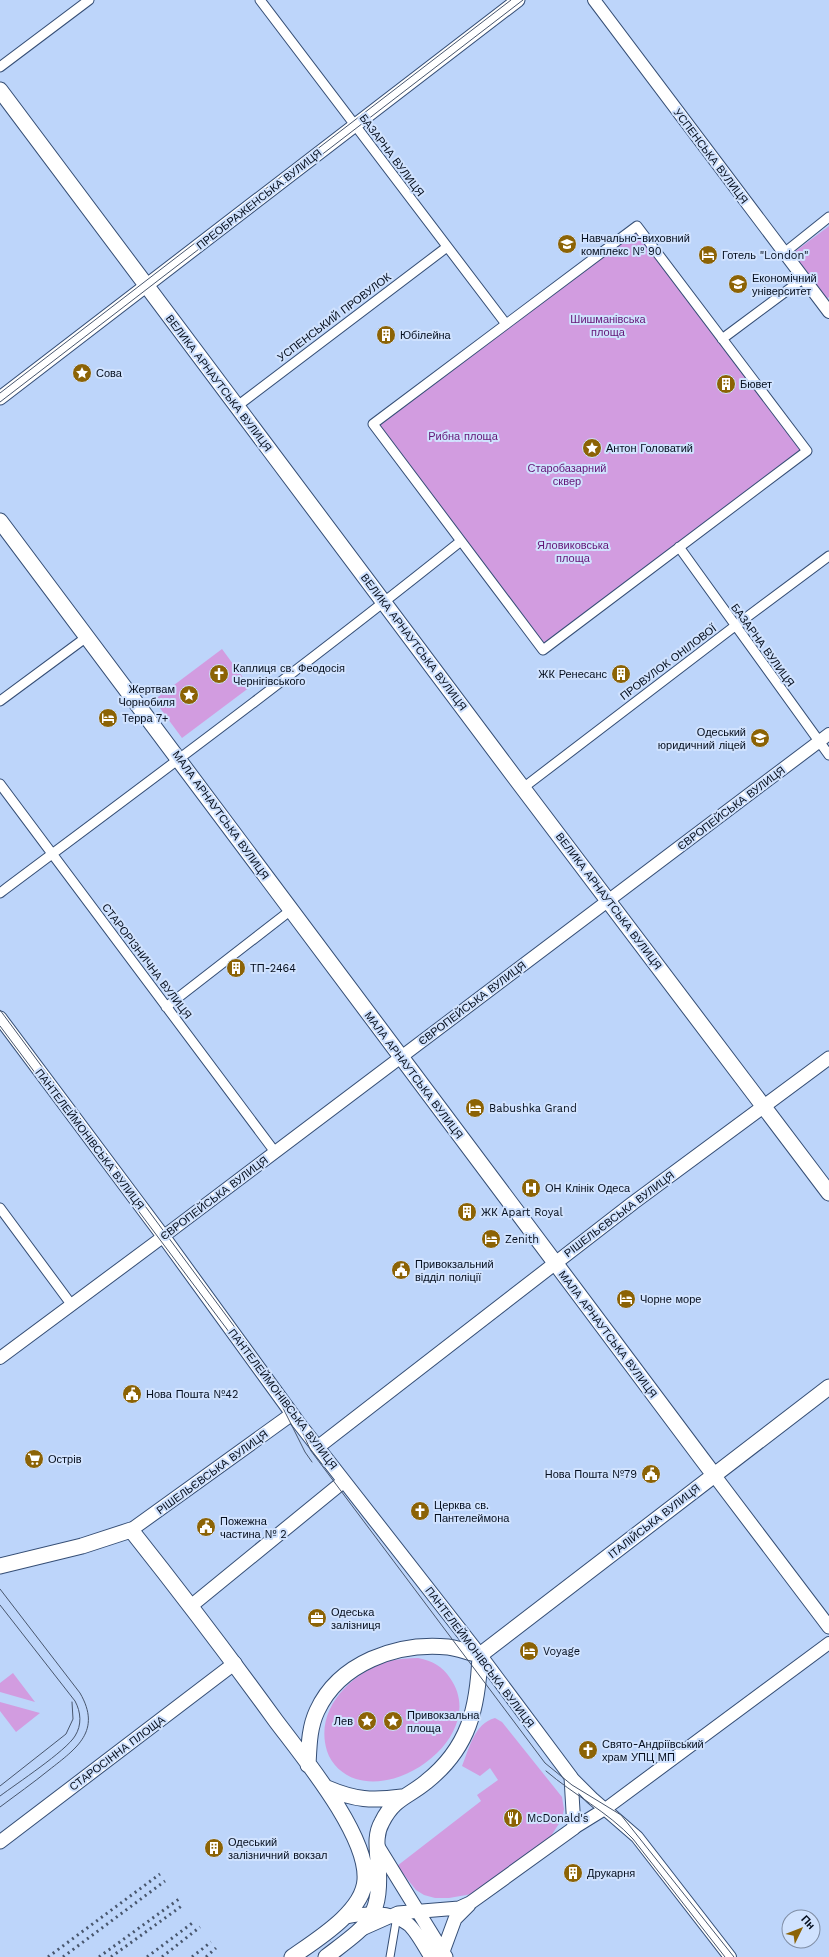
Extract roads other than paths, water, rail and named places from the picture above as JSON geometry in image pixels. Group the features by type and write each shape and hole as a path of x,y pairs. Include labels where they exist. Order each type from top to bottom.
{"main road":[{"name":"ПРЕОБРАЖЕНСЬКА ВУЛИЦЯ","path":"0,398 518,0"},
{"name":"ВЕЛИКА АРНАУТСЬКА ВУЛИЦЯ","path":"0,90 236,407 829,1193"},
{"name":"МАЛА АРНАУТСЬКА ВУЛИЦЯ","path":"0,521 180,759 554,1263 829,1627"},
{"name":"ПАНТЕЛЕЙМОНІВСЬКА ВУЛИЦЯ","path":"0,1018 163,1236 292,1414 480,1655 571,1777"},
{"name":"РІШЕЛЬЄВСЬКА ВУЛИЦЯ","path":"318,1447 672,1173 765,1107 829,1058"},
{"name":"ІТАЛІЙСЬКА ВУЛИЦЯ","path":"480,1655 829,1387"},
{"name":"РІШЕЛЬЄВСЬКА ВУЛИЦЯ","path":"131,1530 292,1414"},
{"path":"191,1606 344,1481"},
{"path":"0,1566 82,1546 131,1530 234,1663 308,1765 327,1788 359,1849 364,1868 365,1880 360,1900 345,1917 292,1957"},
{"path":"308,1765 311,1732 317,1711 335,1686 355,1668 375,1657 414,1647 447,1647 480,1655 479,1684 475,1707 468,1728 457,1750 437,1773 425,1783 402,1797 386,1813 380,1824 376,1844 380,1886 379,1896 373,1912 362,1929"},
{"name":"СТАРОСІННА ПЛОЩА","path":"0,1842 234,1663"},
{"path":"440,1956 455,1919 470,1903 574,1828 571,1777"},
{"path":"327,1788 346,1796 368,1800 402,1797"},
{"path":"376,1844 418,1911 440,1956"},
{"path":"326,1957 362,1929 395,1916 418,1911 459,1908 470,1903"},
{"path":"345,1917 373,1912 395,1916 408,1925 440,1956"}],"street":[{"path":"0,67 89,0"},
{"name":"БАЗАРНА ВУЛИЦЯ","path":"260,0 506,324"},
{"name":"УСПЕНСЬКА ВУЛИЦЯ","path":"594,0 828,308"},
{"path":"784,252 829,217"},
{"path":"637,226 722,339 807,451 543,650 373,424 637,226"},
{"name":"УСПЕНСЬКИЙ ПРОВУЛОК","path":"236,407 447,247"},
{"path":"722,339 804,278"},
{"path":"0,893 180,759 384,603 461,541"},
{"name":"БАЗАРНА ВУЛИЦЯ","path":"679,547 734,626 829,755"},
{"name":"ПРОВУЛОК ОНІЛОВОЇ","path":"523,788 734,626 829,556"},
{"path":"0,701 88,636"},
{"name":"ЄВРОПЕЙСЬКА ВУЛИЦЯ","path":"0,1358 829,734"},
{"name":"СТАРОРІЗНИЧНА ВУЛИЦЯ","path":"0,784 275,1152"},
{"path":"166,1007 291,910"},
{"path":"0,1208 71,1304"},
{"path":"574,1828 604,1810 829,1643"},
{"name":"ПАНТЕЛЕЙМОНІВСЬКА ВУЛИЦЯ","path":"571,1777 604,1810 637,1837 730,1957"},
{"path":"390,1957 395,1916"}],"tram line":[{"path":"0,393 511,0"},
{"path":"0,402 523,0"},
{"path":"0,1010 285,1395 311,1451 545,1763 572,1785 621,1815 734,1957"},
{"path":"0,1026 277,1396 305,1452 312,1462"},
{"path":"0,1589 80,1693 86,1706 88,1718 87,1728 83,1738 77,1746 37,1780 0,1807"},
{"path":"0,1605 75,1701 79,1710 80,1718 79,1727 75,1736 62,1750 0,1796"},
{"path":"0,1786 66,1734 73,1719 72,1702"},
{"path":"546,1771 613,1820 633,1839 725,1957"}],"railway":[{"path":"48,1957 160,1874"},
{"path":"63,1957 165,1881"},
{"path":"99,1957 179,1899"},
{"path":"111,1957 183,1905"},
{"path":"147,1957 195,1921"},
{"path":"162,1957 200,1927"},
{"path":"192,1957 211,1942"},
{"path":"206,1957 216,1948"}],"place":[{"name":"Навчально-виховний комплекс № 90","path":"567,244"},
{"name":"Готель \"London\"","path":"708,255"},
{"name":"Економічний університет","path":"738,284"},
{"name":"Юбілейна","path":"386,335"},
{"name":"Сова","path":"82,373"},
{"name":"Бювет","path":"726,384"},
{"name":"Антон Головатий","path":"592,448"},
{"name":"Каплиця св. Феодосія Чернігівського","path":"219,674"},
{"name":"ЖК Ренесанс","path":"621,674"},
{"name":"Жертвам Чорнобиля","path":"189,695"},
{"name":"Терра 7+","path":"108,718"},
{"name":"Одеський юридичний ліцей","path":"760,738"},
{"name":"ТП-2464","path":"236,968"},
{"name":"Babushka Grand","path":"475,1108"},
{"name":"ОН Клінік Одеса","path":"531,1188"},
{"name":"ЖК Apart Royal","path":"467,1212"},
{"name":"Zenith","path":"491,1239"},
{"name":"Привокзальний відділ поліції","path":"401,1270"},
{"name":"Чорне море","path":"626,1299"},
{"name":"Нова Пошта №42","path":"132,1394"},
{"name":"Острів","path":"34,1459"},
{"name":"Нова Пошта №79","path":"651,1474"},
{"name":"Церква св. Пантелеймона","path":"420,1511"},
{"name":"Пожежна частина № 2","path":"206,1527"},
{"name":"Одеська залізниця","path":"317,1618"},
{"name":"Voyage","path":"529,1651"},
{"name":"Лев","path":"367,1721"},
{"name":"Привокзальна площа","path":"393,1721"},
{"name":"Свято-Андріївський храм УПЦ МП","path":"588,1750"},
{"name":"McDonald's","path":"513,1818"},
{"name":"Одеський залізничний вокзал","path":"214,1848"},
{"name":"Друкарня","path":"573,1873"}],"park label":[{"name":"Шишманівська площа","path":"608,325"},
{"name":"Рибна площа","path":"463,436"},
{"name":"Старобазарний сквер","path":"567,474"},
{"name":"Яловиковська площа","path":"573,551"}]}
